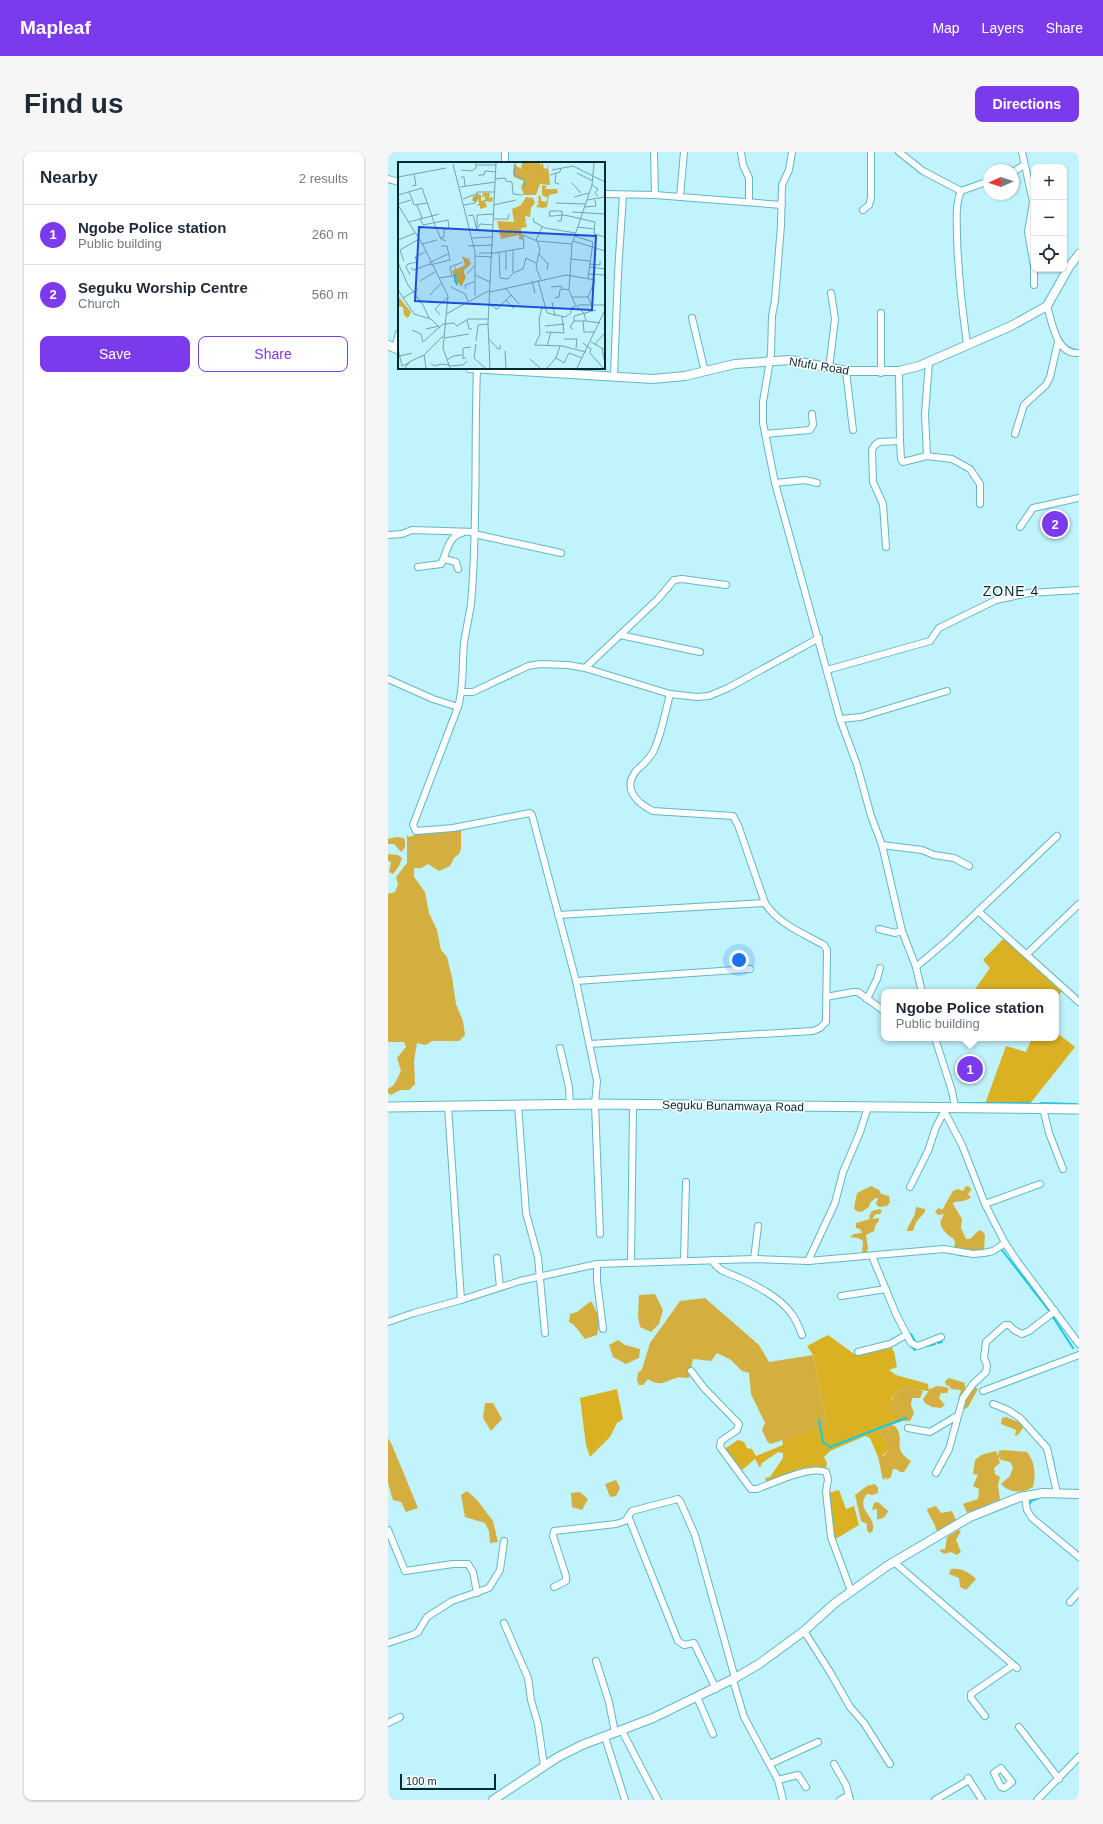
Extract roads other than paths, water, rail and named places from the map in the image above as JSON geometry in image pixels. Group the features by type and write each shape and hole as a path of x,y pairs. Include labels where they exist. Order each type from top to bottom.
{"main road":[{"name":"Seguku Bunamwaya Road","path":"388,1107 595,1104 868,1107 943,1110 955,1107 1079,1109"}],"street":[{"path":"654,152 655,195"},
{"path":"680,197 684,152"},
{"path":"741,152 743,165 749,178 749,202"},
{"path":"792,152 789,170 782,184 776,292 772,316 770,361 763,409 765,434 775,483 819,638 840,719 856,764 871,816 882,845 902,931 916,967 921,989"},
{"path":"863,210 869,205 871,198 871,152"},
{"path":"899,152 923,171 961,190 983,183"},
{"path":"1022,152 1033,202 1028,232 1031,249"},
{"path":"1019,168 1024,165"},
{"path":"388,180 398,182"},
{"path":"961,190 957,198 956,209 958,269 967,344"},
{"path":"605,194 655,195 782,205"},
{"path":"614,375 623,195"},
{"name":"Nfufu Road","path":"474,369 666,378 705,372 735,364 790,360 846,371 899,371 929,362 1028,318 1047,306 1069,267 1079,254"},
{"path":"1034,272 1034,285"},
{"path":"830,293 834,319 830,369"},
{"path":"1015,434 1024,405 1046,385 1050,377 1058,342 1047,306"},
{"path":"881,313 881,372"},
{"path":"692,318 705,372"},
{"path":"394,348 398,336"},
{"path":"1058,342 1071,352 1079,353"},
{"path":"926,456 925,414 929,362"},
{"path":"474,369 470,606 464,644 462,692 458,707 413,826 416,832 454,828 531,813 576,981 597,1081 595,1104 600,1234"},
{"path":"846,371 853,430"},
{"path":"899,371 901,459 903,462 926,456 952,459 970,469 980,484 980,504"},
{"path":"765,434 810,430 813,425 812,414"},
{"path":"886,547 883,504 872,478 872,450 879,442 900,441"},
{"path":"775,483 805,480 817,483"},
{"path":"1020,527 1034,508 1079,498"},
{"path":"388,535 402,534 412,530 472,533 561,553"},
{"path":"418,567 441,564 452,540 457,534 472,533"},
{"path":"444,559 456,562 458,569"},
{"path":"586,668 658,599 674,580 682,579 726,585"},
{"path":"827,670 930,641 938,628 996,600 1029,593 1079,590"},
{"path":"620,635 700,652"},
{"path":"462,692 477,690 528,666 540,664 568,665 586,668 670,694 697,697 719,693 819,638"},
{"path":"388,679 433,699 458,707"},
{"path":"840,719 861,717 946,691"},
{"path":"590,1044 813,1031 820,1028 826,1022 828,956 824,945 774,914 765,903 757,876 733,816 653,811 643,806 634,798 630,789 631,780 654,751 670,694"},
{"path":"916,967 978,911 1056,836"},
{"path":"882,845 922,850 934,855 954,858 969,866"},
{"path":"558,915 765,903"},
{"path":"1027,954 1079,904"},
{"path":"978,911 1078,998"},
{"path":"879,929 895,933 902,931"},
{"path":"867,999 877,979 880,968"},
{"path":"576,981 750,969"},
{"path":"826,997 858,992 881,1009"},
{"path":"936,1041 952,1091 955,1107"},
{"path":"560,1048 569,1087 570,1105"},
{"path":"518,1105 526,1213 538,1257 545,1333"},
{"path":"631,1263 633,1105"},
{"path":"448,1106 461,1300"},
{"path":"808,1261 835,1203 843,1172 860,1132 868,1107"},
{"path":"1043,1108 1049,1133 1063,1169"},
{"path":"910,1187 928,1151 943,1110"},
{"path":"943,1110 962,1145 985,1204 1005,1243 1016,1261 1055,1310 1079,1344"},
{"path":"684,1261 686,1182"},
{"path":"985,1204 1040,1184"},
{"path":"754,1259 758,1226"},
{"path":"388,1322 500,1287 597,1264 754,1259 808,1261 944,1249 973,1254 993,1251 1005,1243"},
{"path":"872,1256 906,1335 911,1343 915,1346 941,1337"},
{"path":"497,1258 500,1287"},
{"path":"712,1260 723,1272 760,1288 787,1308 792,1314 802,1335"},
{"path":"597,1264 597,1281 603,1329"},
{"path":"841,1296 886,1289"},
{"path":"936,1473 949,1449 963,1398 973,1384 986,1372 987,1365 984,1358 986,1342 1005,1325 1009,1325 1014,1330 1022,1334 1029,1332 1055,1310"},
{"path":"1071,1333 1079,1330"},
{"path":"858,1352 890,1344 906,1335"},
{"path":"983,1391 1079,1355"},
{"path":"691,1371 704,1388 739,1424 737,1430 721,1441 720,1447 751,1489 757,1489 803,1472 814,1470 826,1472 828,1479 826,1492 831,1537 851,1591"},
{"path":"993,1404 1008,1410 1020,1418 1047,1448 1057,1493"},
{"path":"908,1428 930,1432 957,1416"},
{"path":"499,1798 544,1766 582,1745 619,1732 716,1689 734,1679 759,1664 804,1631 835,1602 851,1591 894,1562 970,1517 1020,1497 1043,1493 1079,1494"},
{"path":"1025,1497 1027,1510 1032,1518 1079,1558"},
{"path":"554,1587 566,1581 566,1576 553,1536 554,1531 616,1524 625,1521 632,1511 675,1499 680,1501 695,1535 744,1717 778,1780 783,1800"},
{"path":"628,1518 678,1641 684,1645 694,1643 716,1689"},
{"path":"388,1530 405,1571 453,1564 468,1564 473,1572 477,1593"},
{"path":"388,1643 418,1632 427,1617 452,1601 489,1588 500,1570 504,1540"},
{"path":"894,1562 1015,1667 971,1694 971,1698 985,1716"},
{"path":"1070,1602 1079,1592"},
{"path":"504,1623 528,1678 531,1700 538,1724 544,1766"},
{"path":"804,1631 850,1707 864,1723 890,1764"},
{"path":"596,1661 619,1732 658,1800"},
{"path":"697,1697 713,1734"},
{"path":"388,1723 400,1717"},
{"path":"1019,1727 1059,1779"},
{"path":"605,1737 625,1800"},
{"path":"770,1764 818,1742"},
{"path":"1037,1800 1079,1757"},
{"path":"834,1764 846,1785 850,1798 840,1800"},
{"path":"778,1780 798,1774 806,1787"},
{"path":"935,1800 968,1779 982,1800"}],"waterway":[{"path":"959,1103 1030,1103"},
{"path":"1041,1103 1076,1104"},
{"path":"1002,1250 1050,1312"},
{"path":"1053,1317 1073,1348"},
{"path":"911,1334 916,1343"},
{"path":"938,1343 942,1342"},
{"path":"909,1344 915,1350"},
{"path":"927,1346 935,1344"},
{"path":"819,1420 823,1442 830,1447 906,1418"},
{"path":"1052,1456 1057,1481"},
{"path":"1029,1505 1031,1501 1039,1498"}],"place":[{"name":"Seguku Worship Centre","path":"1055,524"},
{"name":"Ngobe Police station","path":"970,1069"}],"district":[{"name":"ZONE 4","path":"1011,591"}]}
